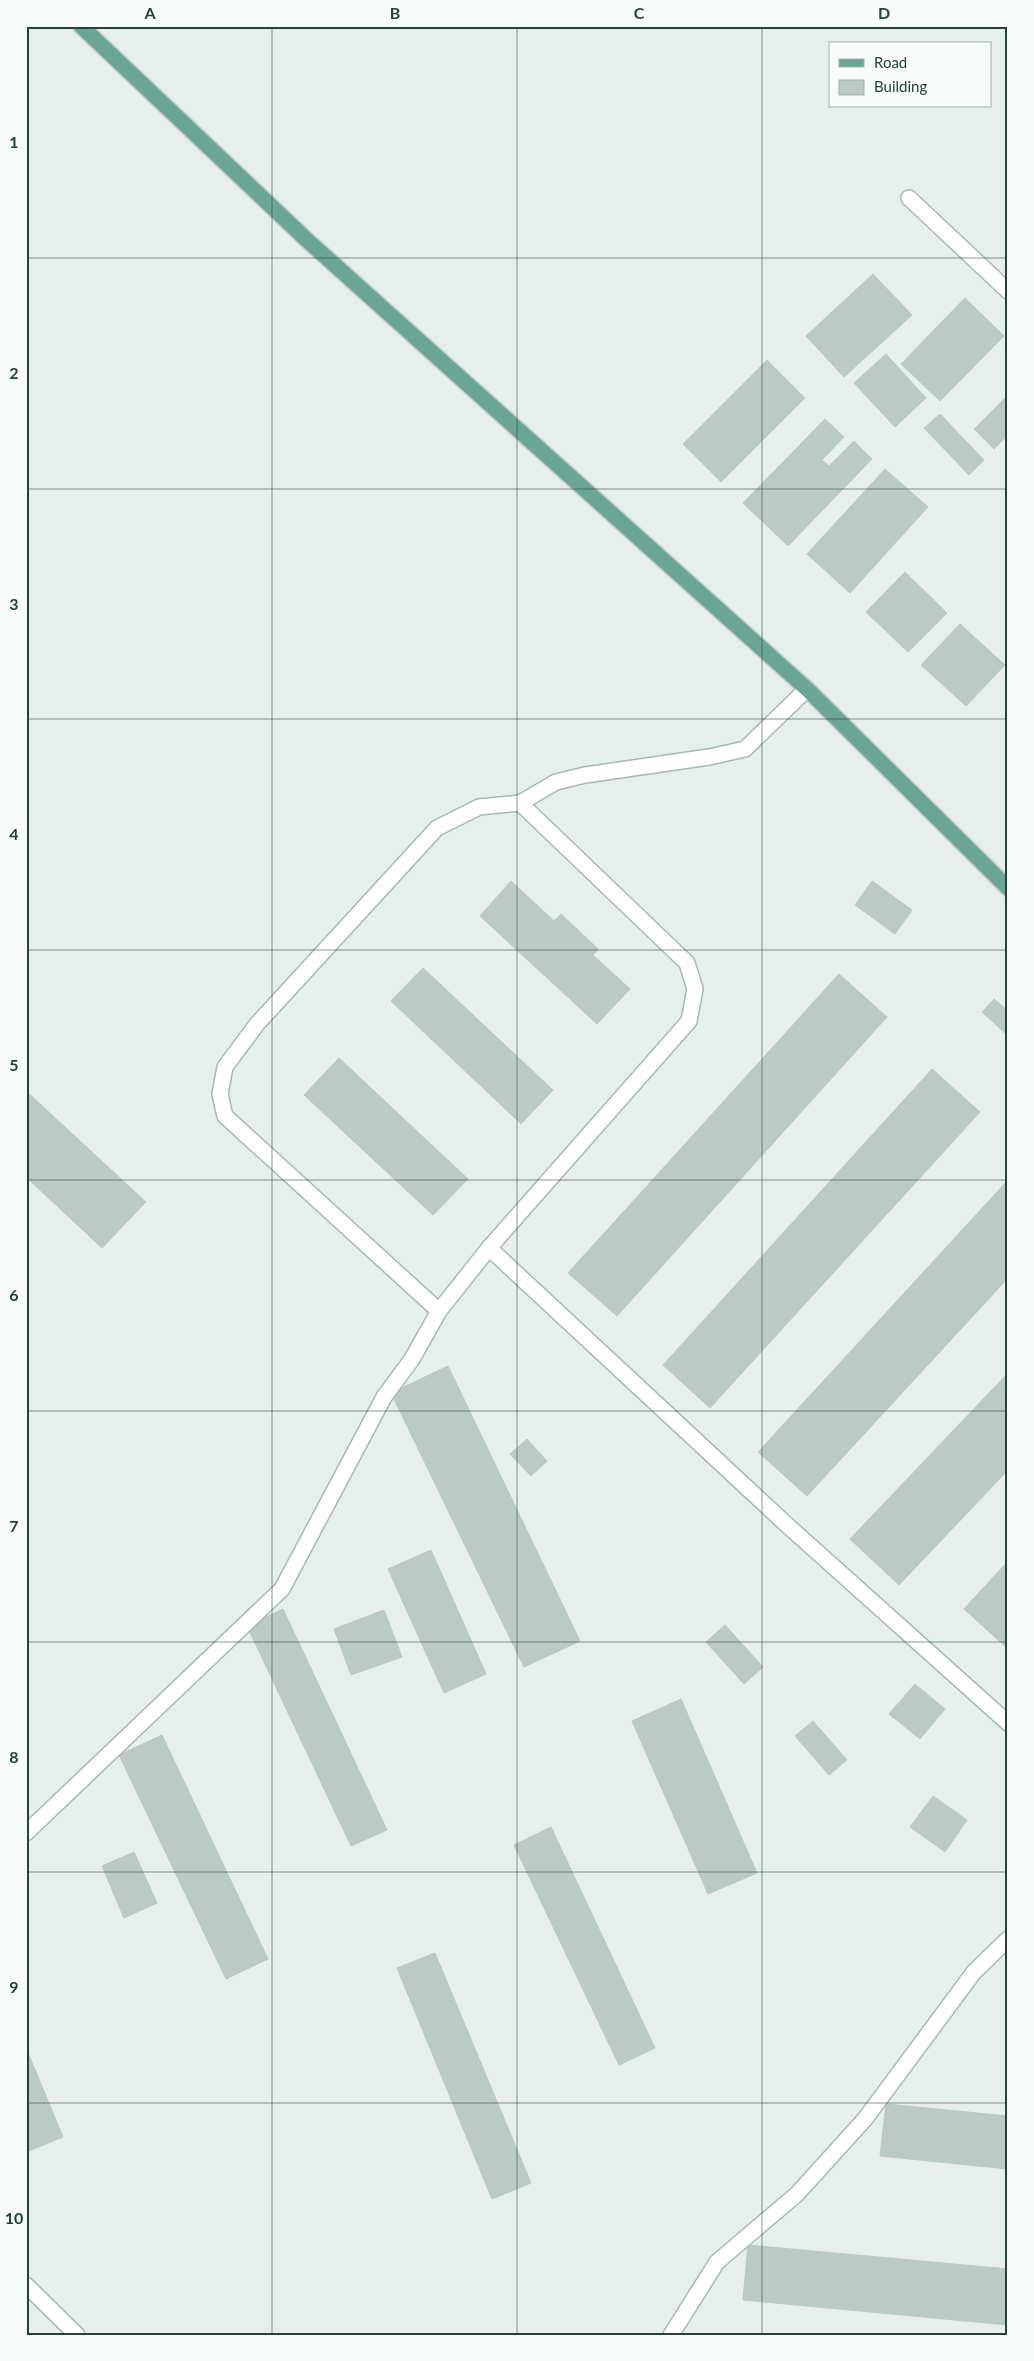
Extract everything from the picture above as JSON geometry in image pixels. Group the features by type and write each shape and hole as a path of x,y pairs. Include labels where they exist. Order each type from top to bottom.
{"main road":[{"path":"82,26 308,241 807,689 1008,888"}],"street":[{"path":"909,198 1008,292"},
{"path":"440,1311 225,1116 220,1094 225,1068 257,1024 437,828 479,807 520,803 556,782 584,775 709,757 745,749 807,689"},
{"path":"26,1833 282,1589 384,1397 412,1360 440,1311 489,1248 689,1022 695,990 687,963 520,803"},
{"path":"489,1248 787,1525 1008,1723"},
{"path":"672,2335 717,2262 797,2194 859,2126 974,1972 1008,1939"},
{"path":"26,2285 77,2335"}],"building":[{"path":"873,274 912,315 844,377 806,336"},
{"path":"965,298 1004,336 940,401 901,364"},
{"path":"886,354 926,398 895,427 854,383"},
{"path":"767,360 805,398 721,482 683,444"},
{"path":"1008,395 1008,435 994,449 974,429"},
{"path":"940,414 984,460 969,475 924,428"},
{"path":"825,419 844,437 822,460 829,466 854,441 872,459 788,546 743,503"},
{"path":"885,469 928,507 850,593 807,554"},
{"path":"905,572 947,613 908,652 866,612"},
{"path":"960,624 1005,665 966,706 921,665"},
{"path":"511,881 554,921 561,914 598,949 593,955 630,989 597,1024 480,916"},
{"path":"872,881 912,910 895,934 855,905"},
{"path":"423,968 553,1090 521,1124 391,1001"},
{"path":"839,974 887,1017 617,1316 568,1273"},
{"path":"994,999 1008,1011 1008,1030 1005,1033 982,1012"},
{"path":"339,1058 468,1179 433,1215 304,1095"},
{"path":"932,1069 980,1112 710,1408 663,1365"},
{"path":"26,1091 146,1202 102,1248 26,1177"},
{"path":"1008,1180 1008,1278 807,1496 758,1452"},
{"path":"448,1366 580,1641 524,1667 391,1393"},
{"path":"1008,1373 1008,1470 899,1585 850,1539"},
{"path":"527,1439 547,1461 531,1476 510,1454"},
{"path":"431,1550 486,1674 444,1693 388,1569"},
{"path":"1008,1561 1008,1649 964,1609"},
{"path":"283,1609 387,1830 351,1846 247,1626"},
{"path":"384,1610 402,1657 351,1675 334,1629"},
{"path":"725,1625 763,1667 744,1684 706,1642"},
{"path":"915,1684 945,1709 920,1739 889,1714"},
{"path":"681,1699 757,1873 708,1894 632,1721"},
{"path":"813,1721 847,1760 829,1775 795,1736"},
{"path":"162,1735 268,1959 226,1979 119,1755"},
{"path":"933,1796 967,1820 945,1852 910,1827"},
{"path":"551,1827 655,2048 619,2065 514,1845"},
{"path":"134,1852 157,1903 124,1918 102,1866"},
{"path":"435,1953 531,2183 492,2199 397,1968"},
{"path":"26,2048 63,2137 26,2152"},
{"path":"886,2104 1008,2116 1008,2169 880,2156"},
{"path":"748,2245 1008,2269 1008,2325 743,2300"}]}
